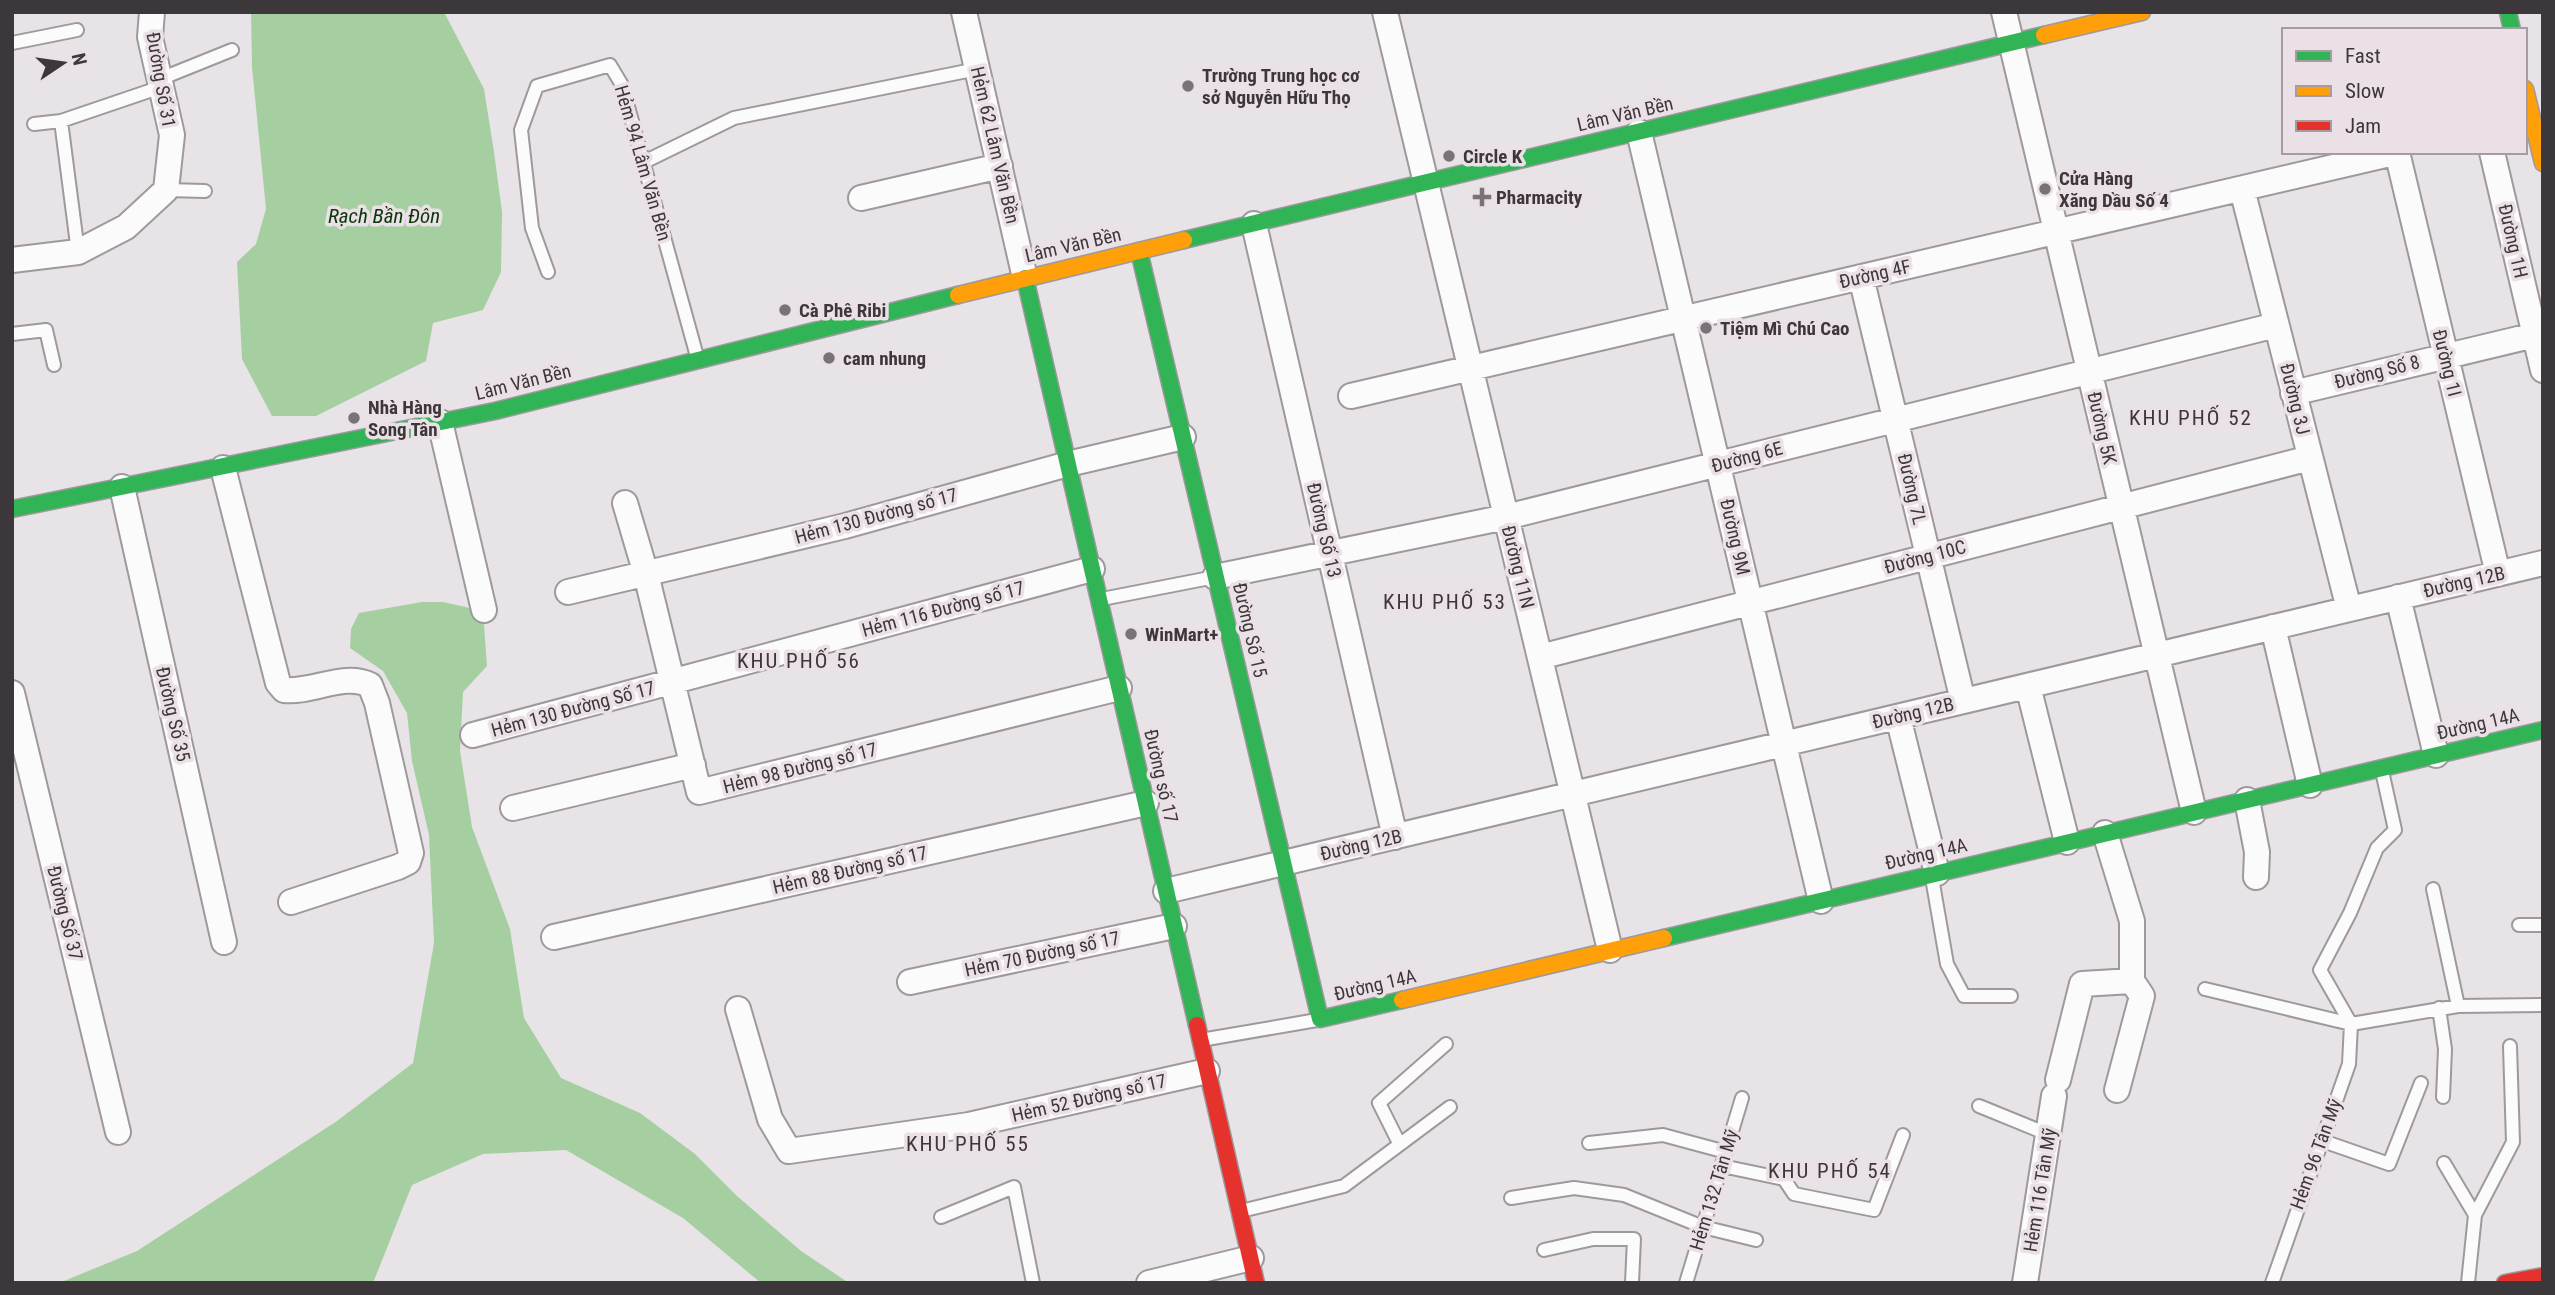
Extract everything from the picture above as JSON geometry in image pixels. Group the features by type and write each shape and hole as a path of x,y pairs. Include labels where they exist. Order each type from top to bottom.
{"street":[{"name":"Đường Số 31","path":"152,12 150,37 172,135 166,190"},
{"name":"Hẻm 62 Lâm Văn Bền","path":"964,12 1025,278"},
{"name":"Đường 11N","path":"1385,12 1609,950"},
{"name":"Đường 5K","path":"2004,12 2194,812"},
{"name":"Lâm Văn Bền","path":"12,509 440,422 1025,278 2142,12"},
{"path":"2529,122 2543,163"},
{"name":"Đường 9M","path":"1639,132 1821,901"},
{"name":"Đường 4F","path":"1351,396 2388,154"},
{"name":"Đường 1I","path":"2397,154 2498,574"},
{"name":"Đường 1H","path":"2493,154 2539,334 2543,370"},
{"path":"861,198 1000,166"},
{"name":"Đường 3J","path":"2242,188 2348,609"},
{"path":"12,260 78,252 126,227 166,190"},
{"name":"Đường Số 13","path":"1254,224 1395,837"},
{"name":"Đường Số 15","path":"1139,251 1320,1019"},
{"name":"Đường 7L","path":"1861,277 1963,701"},
{"name":"Đường số 17","path":"1025,278 1256,1283"},
{"name":"Đường 6E","path":"1215,577 1506,517 2276,325"},
{"name":"Đường Số 8","path":"2293,393 2539,334"},
{"path":"440,422 484,610"},
{"name":"Hẻm 130 Đường số 17","path":"568,592 845,526 1068,464 1182,438"},
{"name":"Đường 10C","path":"1540,657 2310,458"},
{"path":"223,468 278,682 284,690 297,691 358,679 370,685 377,703 411,853 408,862 398,867 291,902"},
{"name":"Đường Số 35","path":"122,487 224,942"},
{"name":"Hẻm 98 Đường số 17","path":"625,503 646,574 699,792 1119,688"},
{"name":"Đường 12B","path":"1166,891 2543,563"},
{"name":"Hẻm 116 Đường số 17","path":"673,682 1092,569"},
{"path":"2398,597 2436,755"},
{"path":"2273,627 2310,785"},
{"name":"Hẻm 130 Đường Số 17","path":"473,735 673,682"},
{"path":"2028,686 2067,842"},
{"name":"Đường Số 37","path":"12,693 118,1132"},
{"path":"1898,717 1935,874"},
{"name":"Đường 14A","path":"1320,1019 2543,730"},
{"path":"513,808 693,765"},
{"path":"2247,800 2257,852 2256,877"},
{"name":"Hẻm 88 Đường số 17","path":"554,937 1146,803"},
{"path":"2105,833 2132,921 2132,981 2143,996 2117,1090"},
{"name":"Hẻm 70 Đường số 17","path":"910,982 1174,926"},
{"name":"Hẻm 116 Tân Mỹ","path":"2025,1283 2056,1088 2082,984 2132,981"},
{"name":"Hẻm 52 Đường số 17","path":"738,1009 770,1119 789,1152 969,1125 1208,1071"},
{"path":"1149,1283 1251,1258"},
{"path":"2505,1283 2543,1276"}],"lane":[{"path":"12,43 77,30"},
{"path":"34,124 61,121 161,83 232,50"},
{"name":"Hẻm 94 Lâm Văn Bền","path":"548,272 532,228 521,130 537,86 610,65 622,85 698,360"},
{"path":"644,162 734,118 977,69"},
{"path":"61,121 78,252"},
{"path":"166,190 205,191"},
{"path":"12,334 46,330 54,365"},
{"path":"1099,600 1215,577"},
{"path":"2351,1024 2320,970 2350,913 2377,848 2395,830 2381,768"},
{"path":"1935,874 1947,964 1964,996 2011,996"},
{"path":"2433,889 2458,1006"},
{"path":"2519,925 2543,925"},
{"path":"2205,989 2351,1024 2458,1006 2543,1005"},
{"path":"2439,1008 2445,1049 2443,1097"},
{"path":"1200,1040 1320,1019"},
{"name":"Hẻm 96 Tân Mỹ","path":"2272,1283 2320,1140 2349,1064 2351,1024"},
{"path":"1399,1143 1378,1103 1446,1044"},
{"path":"2468,1283 2475,1215 2513,1142 2510,1046"},
{"path":"2320,1140 2389,1164 2421,1083"},
{"name":"Hẻm 132 Tân Mỹ","path":"1686,1283 1742,1098"},
{"path":"1979,1106 2050,1135"},
{"path":"1240,1211 1344,1186 1450,1107"},
{"path":"1589,1143 1663,1135 1726,1152"},
{"path":"1721,1166 1784,1179 1794,1194 1874,1210 1903,1135"},
{"path":"2444,1163 2475,1215"},
{"path":"941,1217 1014,1187 1033,1283"},
{"path":"1511,1198 1574,1188 1624,1195 1703,1227 1756,1240"},
{"path":"1544,1250 1593,1239 1634,1238 1633,1283"}],"water":[{"name":"Rạch Bần Đôn","path":"251,12 444,12 484,89 502,212 501,272 483,310 433,323 426,361 316,416 272,416 242,359 237,262 256,244 266,209 252,67"},
{"path":"422,602 443,602 483,611 487,666 463,692 460,751 472,827 510,929 524,1018 561,1078 640,1113 695,1154 737,1196 801,1251 849,1283 761,1283 683,1218 566,1150 483,1154 412,1185 373,1283 59,1283 137,1251 337,1121 413,1063 434,943 429,835 412,761 407,713 383,671 350,648 351,629 359,613"}],"traffic: fast":[{"path":"2508,12 2512,28"},
{"path":"1184,240 2044,35"},
{"path":"1139,251 1320,1019 1402,1000"},
{"path":"1025,278 1197,1025"},
{"path":"12,509 495,411 958,295"},
{"path":"1664,938 2543,730"}],"traffic: slow":[{"path":"2044,35 2142,12"},
{"path":"2527,97 2543,163"},
{"path":"958,295 1184,240"},
{"path":"1402,1000 1664,938"}],"traffic: jam":[{"path":"1197,1025 1256,1283"},
{"path":"2505,1283 2543,1276"}],"place":[{"name":"Trường Trung học cơ sở Nguyễn Hữu Thọ","path":"1188,86"},
{"name":"Circle K","path":"1449,156"},
{"name":"Cửa Hàng Xăng Dầu Số 4","path":"2045,189"},
{"name":"Pharmacity","path":"1482,197"},
{"name":"Cà Phê Ribi","path":"785,310"},
{"name":"Tiệm Mì Chú Cao","path":"1706,328"},
{"name":"cam nhung","path":"829,358"},
{"name":"Nhà Hàng Song Tân","path":"354,418"},
{"name":"WinMart+","path":"1131,634"}],"district":[{"name":"KHU PHỐ 52","path":"2191,418"},
{"name":"KHU PHỐ 53","path":"1445,602"},
{"name":"KHU PHỐ 56","path":"799,661"},
{"name":"KHU PHỐ 55","path":"968,1144"},
{"name":"KHU PHỐ 54","path":"1830,1171"}]}
